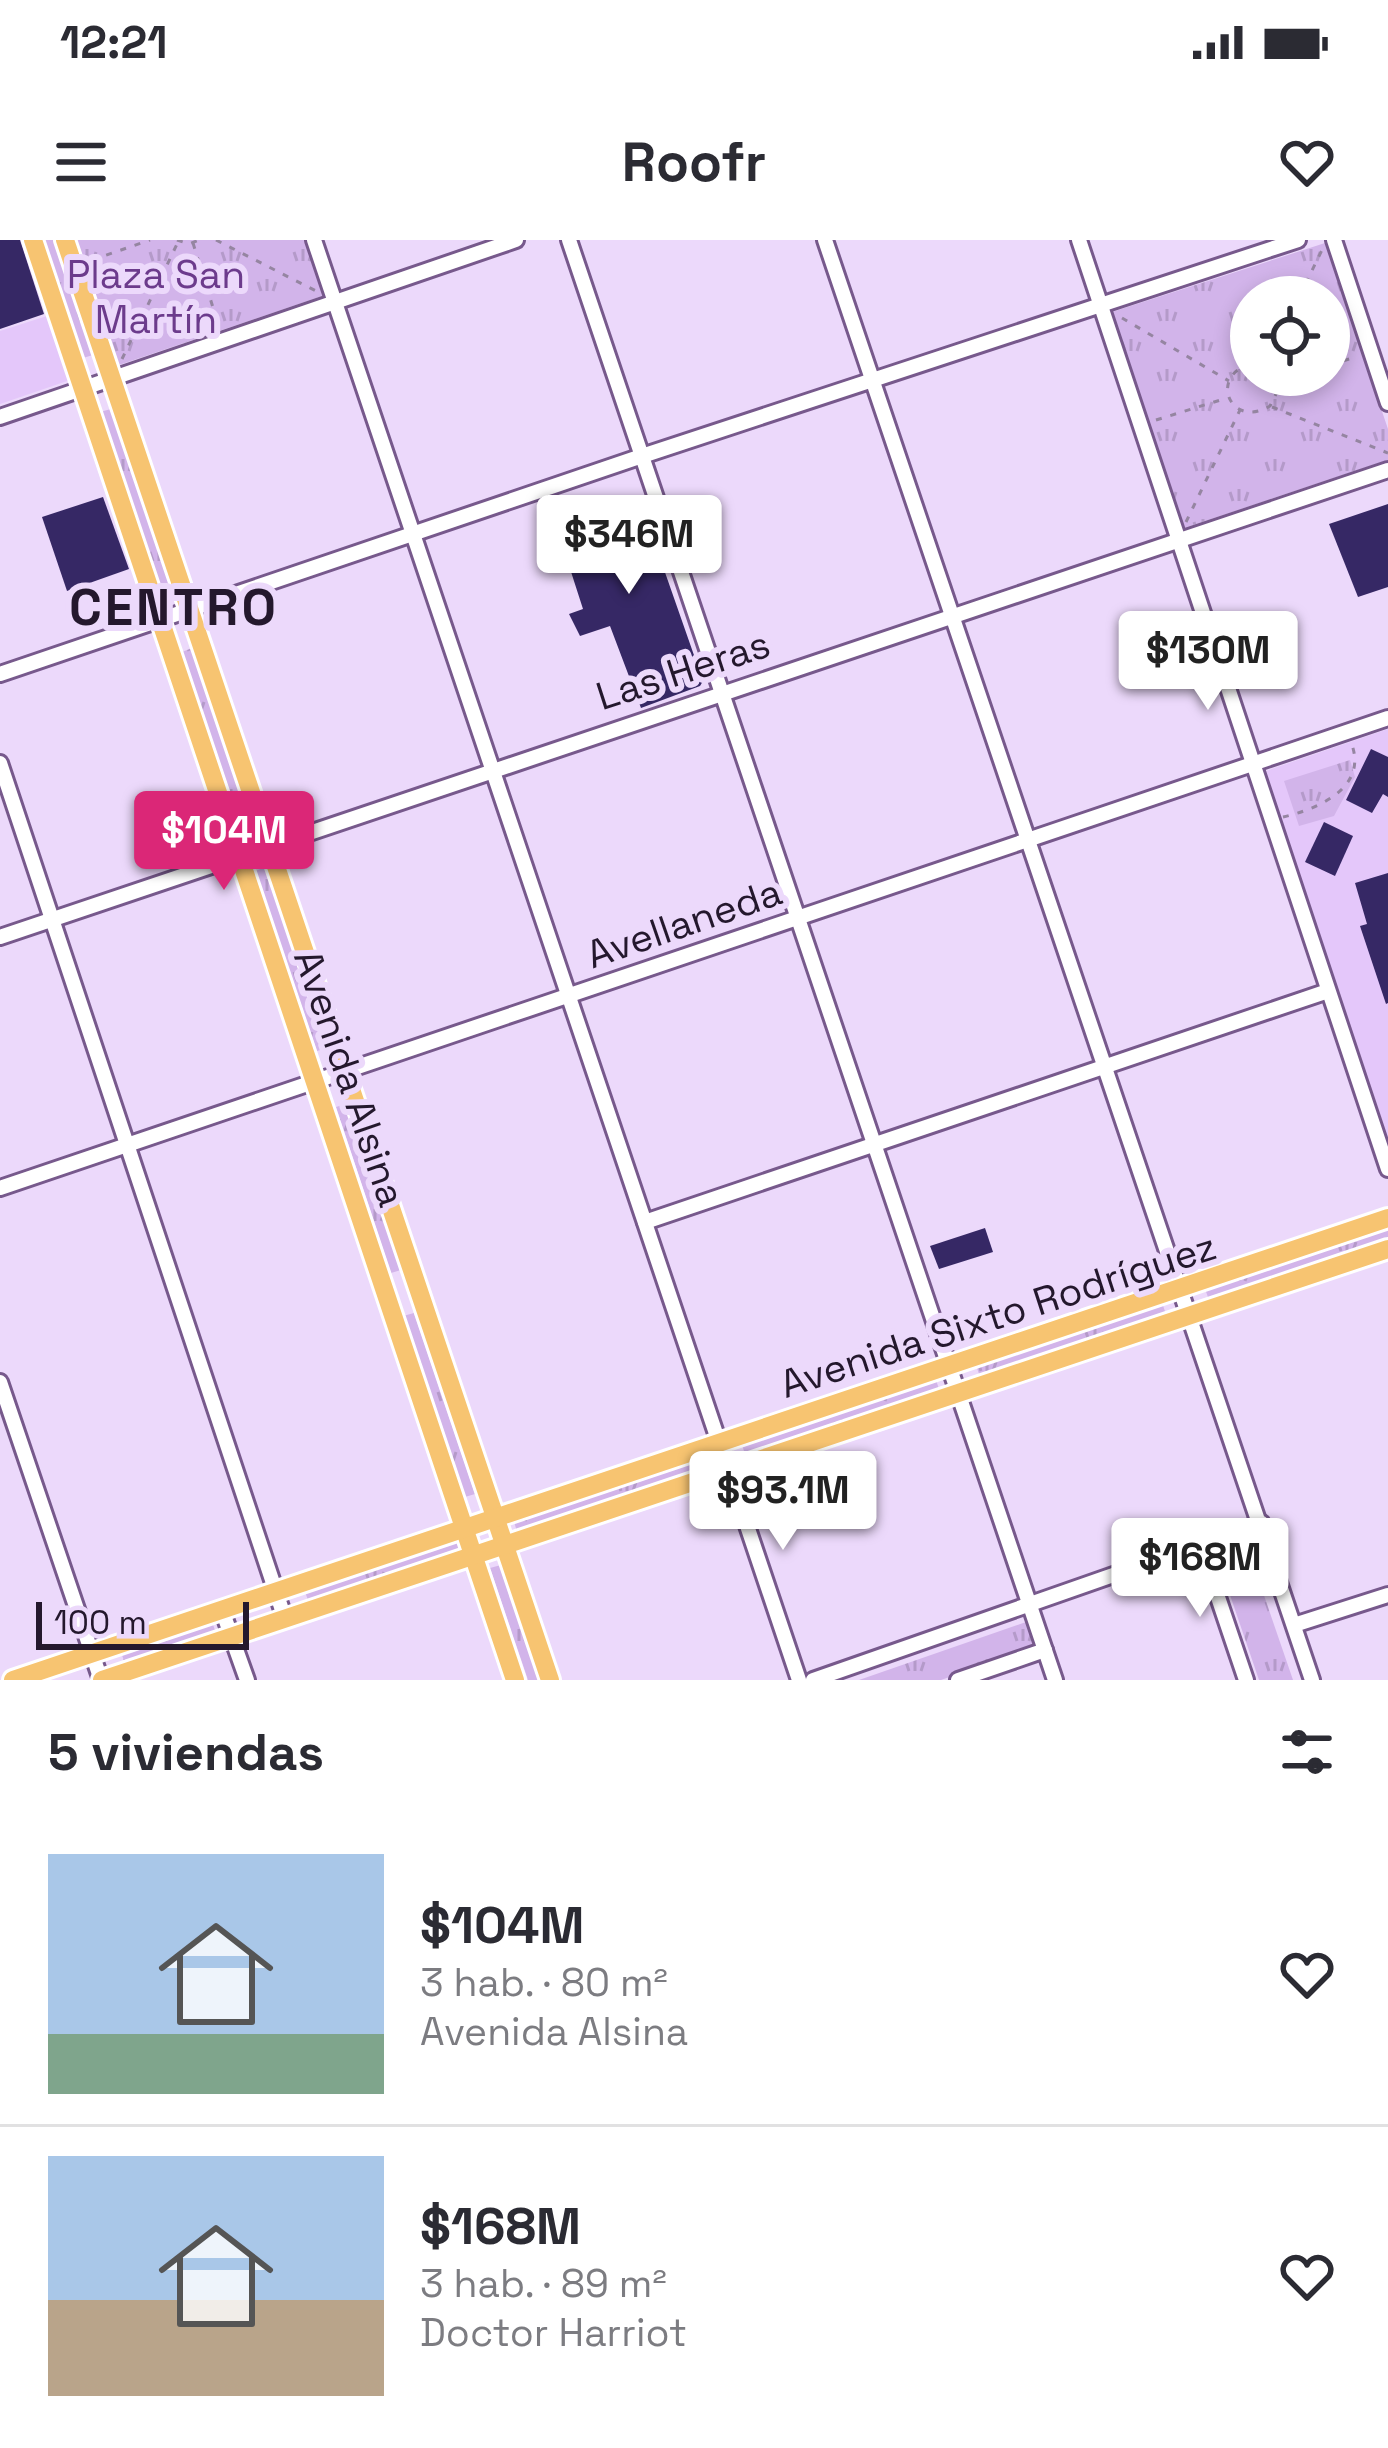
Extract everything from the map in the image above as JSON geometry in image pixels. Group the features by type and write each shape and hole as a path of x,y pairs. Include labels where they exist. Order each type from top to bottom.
{"main road":[{"name":"Avenida Alsina","path":"33,240 515,1680"},
{"name":"Avenida Alsina","path":"65,240 550,1680"},
{"name":"Avenida Sixto Rodríguez","path":"13,1680 1388,1218"},
{"name":"Avenida Sixto Rodríguez","path":"101,1680 1388,1249"},
{"path":"388,1296 418,1286"}],"street":[{"path":"314,240 799,1680"},
{"path":"0,417 516,240"},
{"path":"569,240 1055,1680"},
{"path":"825,240 1312,1680"},
{"path":"1078,240 1388,1169"},
{"path":"0,674 1298,240"},
{"path":"1330,241 1388,404"},
{"name":"Las Heras","path":"0,937 1388,470"},
{"name":"Avellaneda","path":"0,1188 1388,718"},
{"path":"0,764 284,1619"},
{"path":"645,1222 1328,992"},
{"path":"0,1382 101,1680"},
{"path":"0,1439 17,1433"},
{"path":"814,1680 1262,1523"},
{"path":"1200,1544 1246,1680"},
{"path":"1294,1625 1388,1595"},
{"path":"222,1610 247,1680"},
{"path":"958,1680 1045,1650"}],"path":[{"path":"74,267 150,240"},
{"path":"216,240 335,302"},
{"path":"112,378 177,241 196,242 223,340"},
{"path":"1311,276 1330,241"},
{"path":"1100,304 1228,381"},
{"path":"1350,359 1363,355"},
{"path":"1230,378 1229,397 1240,410 1255,413 1270,406 1275,396"},
{"path":"1148,422 1229,397"},
{"path":"1270,406 1388,453"},
{"path":"1178,542 1240,410"},
{"path":"1290,815 1311,810 1338,792 1355,773 1357,759 1348,732"}],"shaded area":[{"path":"47,316 70,380 0,404 0,331"},
{"path":"1388,729 1388,1151 1260,773"}],"green space":[{"path":"42,240 54,240 93,355 83,358"},
{"name":"Plaza San Martín","path":"76,240 306,240 325,295 119,365"},
{"path":"1325,243 1336,276 1230,276 1230,396 1350,396 1350,317 1388,429 1388,460 1184,528 1112,312"},
{"path":"111,409 172,589 162,593 100,412"},
{"path":"192,648 254,829 244,833 182,652"},
{"path":"1350,760 1355,777 1334,816 1299,826 1284,781"},
{"path":"266,867 327,1048 317,1051 255,871"},
{"path":"346,1104 401,1270 391,1273 336,1107"},
{"path":"1388,1226 1388,1242 1209,1300 1204,1286"},
{"path":"1161,1300 1166,1314 980,1377 975,1362"},
{"path":"414,1313 475,1494 465,1497 403,1316"},
{"path":"935,1377 940,1392 746,1457 741,1442"},
{"path":"706,1453 711,1467 517,1532 513,1518"},
{"path":"457,1539 462,1553 309,1603 304,1589"},
{"path":"1245,1540 1293,1680 1259,1680 1215,1551"},
{"path":"501,1565 540,1680 528,1680 490,1568"},
{"path":"211,1619 216,1633 125,1664 120,1649"},
{"path":"1026,1622 1035,1647 941,1680 859,1680"}],"building":[{"path":"0,240 20,240 44,314 0,329"},
{"path":"630,495 639,498 703,681 641,708 610,626 580,636 569,614 583,609 554,519"},
{"path":"103,497 129,569 67,591 42,517"},
{"path":"1388,504 1388,587 1358,597 1329,524"},
{"path":"1371,749 1388,757 1388,797 1383,794 1372,813 1346,800"},
{"path":"1324,822 1353,836 1335,876 1305,862"},
{"path":"1388,873 1386,1004 1360,926 1367,924 1355,883"},
{"path":"985,1228 993,1252 939,1269 930,1246"}],"district":[{"name":"CENTRO","path":"174,607"}]}
